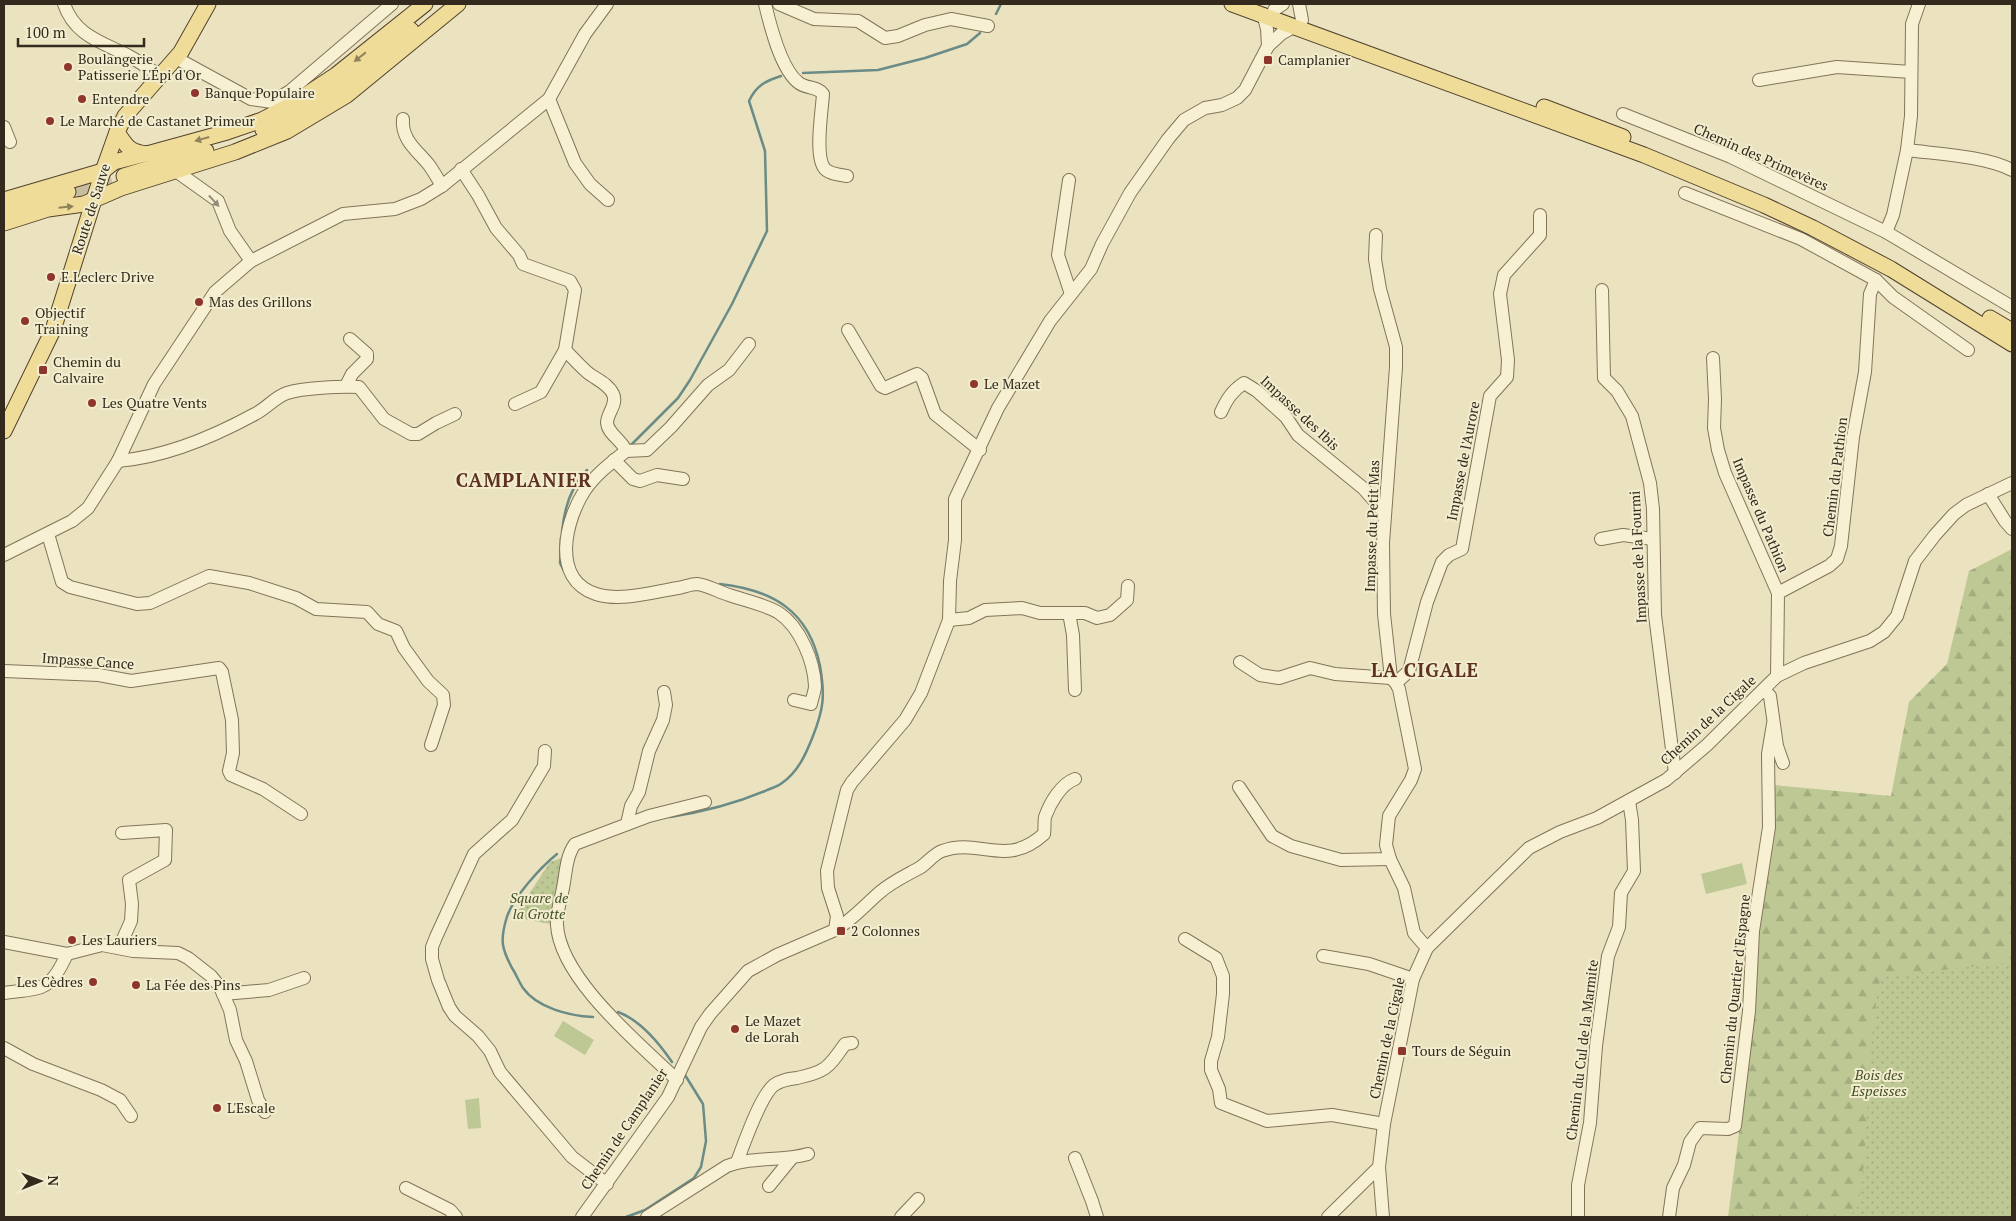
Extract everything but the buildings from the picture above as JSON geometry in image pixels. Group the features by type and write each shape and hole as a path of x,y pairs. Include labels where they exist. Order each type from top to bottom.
{"main road":[{"name":"Route de Sauve","path":"4,431 9,408 53,330 103,171 125,116 176,58 194,31 208,4"},
{"path":"118,132 128,148 134,152 147,154 227,132 262,120 290,106 336,75 425,4"},
{"path":"122,175 233,142 280,123 306,109 341,86 444,4"},
{"path":"122,175 176,171 235,152 287,131 347,96 458,4"},
{"path":"1232,4 1269,8 1299,23 1644,155 1764,204 1891,269 2012,344"},
{"path":"1299,23 1588,123 1766,194 1859,240 2012,331"},
{"path":"4,223 48,209 74,206 94,199 147,154"},
{"path":"4,200 103,171 114,162 122,175"},
{"path":"4,212 74,190"}],"street":[{"path":"64,4 79,30 91,39 132,58 160,76"},
{"path":"176,58 251,99 272,102 290,91 392,4"},
{"path":"4,555 72,521 88,508 118,461 154,384 215,292 251,260 343,214 395,209 421,199 442,186 549,99 585,34 607,4"},
{"path":"765,4 774,41 790,74 800,84 819,89 823,94 820,156 823,167 828,172 847,176"},
{"path":"779,4 814,19 858,22 885,38 898,36 925,25 951,19 988,26"},
{"path":"835,930 837,916 828,888 827,871 847,790 905,720 921,693 948,620 955,540 955,499 980,450 998,408 1050,322 1091,269 1102,244 1130,193 1168,140 1184,120 1205,108 1222,105 1237,98 1244,90 1268,46 1299,23 1299,4"},
{"path":"1886,232 1893,214 1907,150 1911,116 1912,24 1919,4"},
{"path":"1268,46 1269,8"},
{"path":"1759,80 1837,67 1911,72"},
{"path":"549,99 575,163 590,184 608,200"},
{"name":"Chemin des Primevères","path":"1623,114 1731,157 1886,232 2012,307"},
{"path":"403,119 402,129 410,144 430,166 442,186"},
{"path":"4,128 10,142"},
{"path":"1907,150 1957,156 2002,165 2012,170"},
{"path":"461,169 496,228 519,254 523,264 570,281 575,290 565,350 541,392 515,404"},
{"path":"176,171 218,202 230,231 251,260"},
{"path":"1069,180 1058,255 1071,294"},
{"path":"1685,193 1801,239 1876,280 1893,296 1968,350"},
{"name":"Impasse de l'Aurore","path":"1393,680 1409,671 1427,602 1442,562 1449,555 1462,548 1490,396 1507,377 1508,360 1500,294 1504,275 1540,236 1540,215"},
{"name":"Impasse du Petit Mas","path":"1376,235 1375,259 1380,289 1393,332 1396,353 1383,543 1384,614 1393,680 1399,689 1415,768 1412,780 1389,816 1386,839 1390,859 1404,888 1414,933 1428,948"},
{"name":"Chemin du Pathion","path":"1778,593 1829,566 1836,559 1841,546 1853,437 1865,372 1870,294 1876,280"},
{"name":"Impasse de la Fourmi","path":"1602,290 1604,378 1617,392 1632,416 1650,484 1654,538 1655,615 1675,773"},
{"path":"848,330 881,386 885,388 917,374 922,378 935,414 980,450"},
{"path":"346,386 352,374 367,359 367,354 350,339"},
{"path":"565,350 587,372 607,386 613,394 615,400 607,421 609,430 625,447 647,450 671,427 708,385 729,370 749,344"},
{"name":"Impasse du Pathion","path":"1713,358 1714,428 1718,450 1725,473 1778,593"},
{"name":"Impasse des Ibis","path":"1222,412 1228,397 1236,388 1244,383 1257,391 1286,417 1298,435 1363,488 1385,513"},
{"path":"118,461 140,460 202,440 268,407 275,399 288,393 346,386 359,387 384,419 412,434 418,434 455,414"},
{"path":"625,447 586,489 568,527 566,552 570,570 576,580 584,588 596,594 625,597 697,584 779,613 798,631 808,654 815,686 811,704 794,700"},
{"path":"614,460 633,479 640,481 657,475 684,479"},
{"name":"Chemin de la Cigale","path":"1383,1217 1379,1167 1384,1124 1413,979 1428,948 1529,848 1560,832 1597,818 1675,773 1707,745 1777,676 1804,663 1870,642 1884,632 1897,616 1915,560 1954,514 1966,505 2012,483"},
{"path":"1988,494 2012,529"},
{"path":"48,534 62,582 70,587 116,600 137,604 150,603 209,576 250,583 296,598 316,609 367,612 378,627 396,631 404,648 428,681 443,695 444,704 431,745"},
{"path":"1601,539 1623,535 1654,538"},
{"path":"948,620 969,618 985,610 1022,608 1040,614 1085,613 1097,618 1110,615 1127,600 1128,586"},
{"path":"1777,676 1778,593"},
{"path":"1068,612 1073,635 1074,690"},
{"path":"1240,662 1260,675 1279,678 1310,668 1335,674 1393,680"},
{"name":"Impasse Cance","path":"4,671 99,675 131,681 219,668 224,680 232,720 233,752 229,771 231,775 263,790 301,814"},
{"path":"1764,690 1770,696 1773,724 1783,763"},
{"path":"627,824 631,806 639,792 649,752 663,720 666,705 664,692"},
{"name":"Chemin du Quartier d'Espagne","path":"1669,1217 1673,1188 1684,1165 1690,1142 1700,1128 1728,1129 1735,1126 1749,1011 1753,931 1769,827 1768,754 1773,724"},
{"path":"545,752 544,766 512,820 474,854 471,859 432,947 432,959 438,980 449,1007 455,1016 472,1030 487,1047 500,1072 572,1157 607,1184"},
{"name":"Chemin de Camplanier","path":"582,1217 668,1097 701,1027 748,971 777,955 847,923 880,892 944,850 969,848 1008,852 1023,848 1044,834 1046,816 1061,789 1064,785 1075,779"},
{"path":"1239,787 1272,836 1292,846 1341,860 1390,859"},
{"name":"Chemin du Cul de la Marmite","path":"1578,1217 1578,1185 1590,1123 1596,1046 1601,1020 1608,956 1619,927 1621,893 1634,871 1632,820 1629,801"},
{"path":"677,1080 600,1004 579,979 563,949 557,932 557,913 569,854 575,844 649,816 705,802"},
{"path":"119,948 131,921 129,880 165,860 166,830 122,833"},
{"path":"1185,939 1216,958 1223,976 1224,994 1218,1036 1211,1061 1211,1070 1221,1103 1267,1121 1332,1115 1384,1124"},
{"path":"4,942 67,954 102,945 178,953 188,958 211,976 223,994 230,1010 236,1040 246,1061 258,1100 265,1112"},
{"path":"4,993 39,989 49,984 58,974 67,954"},
{"path":"1323,956 1369,964 1413,979"},
{"path":"223,994 268,990 304,978"},
{"path":"737,1162 752,1121 772,1086 780,1081 818,1074 830,1066 845,1044 852,1043"},
{"path":"4,1048 33,1064 101,1090 120,1100 131,1116"},
{"path":"647,1217 726,1166 737,1162 768,1158 792,1159 808,1154"},
{"path":"1075,1158 1092,1201 1096,1217"},
{"path":"769,1186 792,1159"},
{"path":"1328,1217 1379,1167"},
{"path":"406,1188 450,1210 456,1217"},
{"path":"901,1217 918,1199"}],"green space":[{"name":"Bois des Espeisses","path":"2012,549 2012,1217 1728,1217 1754,1016 1758,935 1774,785 1891,796 1909,702 1947,664 1969,571"},
{"name":"Square de la Grotte","path":"567,856 550,924 514,917 550,862"},
{"path":"1742,863 1747,884 1706,894 1701,874"},
{"path":"2012,962 2012,1217 1849,1217 1858,1206 1864,1164 1870,1063 1877,994 1881,977"},
{"path":"563,1021 594,1040 585,1055 554,1036"},
{"path":"479,1098 481,1128 468,1129 465,1100"}],"waterway":[{"path":"996,14 1001,4"},
{"path":"803,73 878,70 925,58 967,44 980,33"},
{"path":"631,445 678,398 690,380 732,304 767,231 765,151 749,101 755,91 762,85 781,76"},
{"path":"562,532 564,515 569,499 581,476 587,470"},
{"path":"561,538 560,563 564,571"},
{"path":"670,817 730,804 753,796 788,779 804,756 817,726 821,709 823,685 820,666 815,647 798,617 772,598 739,587 720,584"},
{"path":"557,854 535,875 520,893 509,912 504,927 504,950 523,988 529,995 545,1006 555,1010 593,1017"},
{"path":"618,1012 641,1026 672,1062"},
{"path":"626,1217 645,1210 694,1178 701,1167 706,1141 703,1104 685,1075"}],"tunnel":[{"path":"75,190 124,176"}],"place":[{"name":"Camplanier","path":"1268,60"},
{"name":"Boulangerie Patisserie L'Épi d'Or","path":"68,67"},
{"name":"Banque Populaire","path":"195,93"},
{"name":"Entendre","path":"82,99"},
{"name":"Le Marché de Castanet Primeur","path":"50,121"},
{"name":"E.Leclerc Drive","path":"51,277"},
{"name":"Mas des Grillons","path":"199,302"},
{"name":"Objectif Training","path":"25,321"},
{"name":"Chemin du Calvaire","path":"43,370"},
{"name":"Le Mazet","path":"974,384"},
{"name":"Les Quatre Vents","path":"92,403"},
{"name":"2 Colonnes","path":"841,931"},
{"name":"Les Lauriers","path":"72,940"},
{"name":"Les Cèdres","path":"93,982"},
{"name":"La Fée des Pins","path":"136,985"},
{"name":"Le Mazet de Lorah","path":"735,1029"},
{"name":"Tours de Séguin","path":"1402,1051"},
{"name":"L'Escale","path":"217,1108"}],"district":[{"name":"CAMPLANIER","path":"524,480"},
{"name":"LA CIGALE","path":"1425,670"}]}
